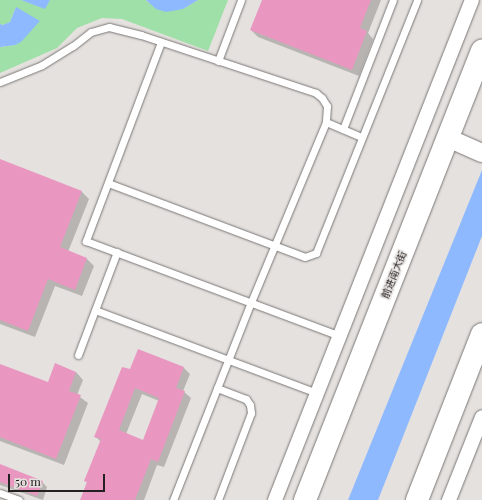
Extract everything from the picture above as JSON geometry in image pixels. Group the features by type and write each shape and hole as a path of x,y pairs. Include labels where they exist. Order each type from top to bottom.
{"main road":[{"name":"前进南大街","path":"305,500 482,51"},
{"path":"417,500 482,334"}],"street":[{"path":"275,500 472,0"},
{"path":"448,138 478,151"},
{"path":"449,500 482,417"}],"lane":[{"path":"218,61 241,0"},
{"path":"343,129 393,0"},
{"path":"108,183 305,257 316,253 418,0"},
{"path":"0,82 42,65 73,46 92,32 102,28 117,28 316,94 322,98 327,106 326,122 251,302 173,500"},
{"path":"161,42 86,241 340,336"},
{"path":"326,122 362,137"},
{"path":"78,355 117,252"},
{"path":"95,310 317,393"},
{"path":"217,388 246,399 250,405 251,413 218,500"},
{"path":"0,493 19,500"}],"green space":[{"path":"0,0 21,0 45,8 50,0 146,0 149,3 183,9 198,0 228,0 208,51 122,19 102,18 77,28 57,48 0,73 0,47 15,45 16,7 10,22 3,25 0,24"}],"water":[{"path":"21,0 50,0 45,9"},
{"path":"146,0 198,0 183,9 166,12 156,9"},
{"path":"16,7 40,21 21,42 15,45 0,47 0,24 3,25 10,22"},
{"path":"482,170 482,236 378,500 348,500"}],"building":[{"path":"262,0 371,0 360,28 367,31 352,70 250,30"},
{"path":"0,159 82,191 60,247 87,258 75,290 48,279 28,331 0,320"},
{"path":"138,349 184,367 176,388 185,391 158,462 151,459 135,500 80,500 87,482 84,481 101,439 94,437 122,367 130,369","holes":["135,388 159,398 143,440 119,430"]},
{"path":"55,363 76,372 69,391 81,395 56,459 0,437 0,364 48,382"},
{"path":"0,464 43,481 37,496 0,482"}]}
